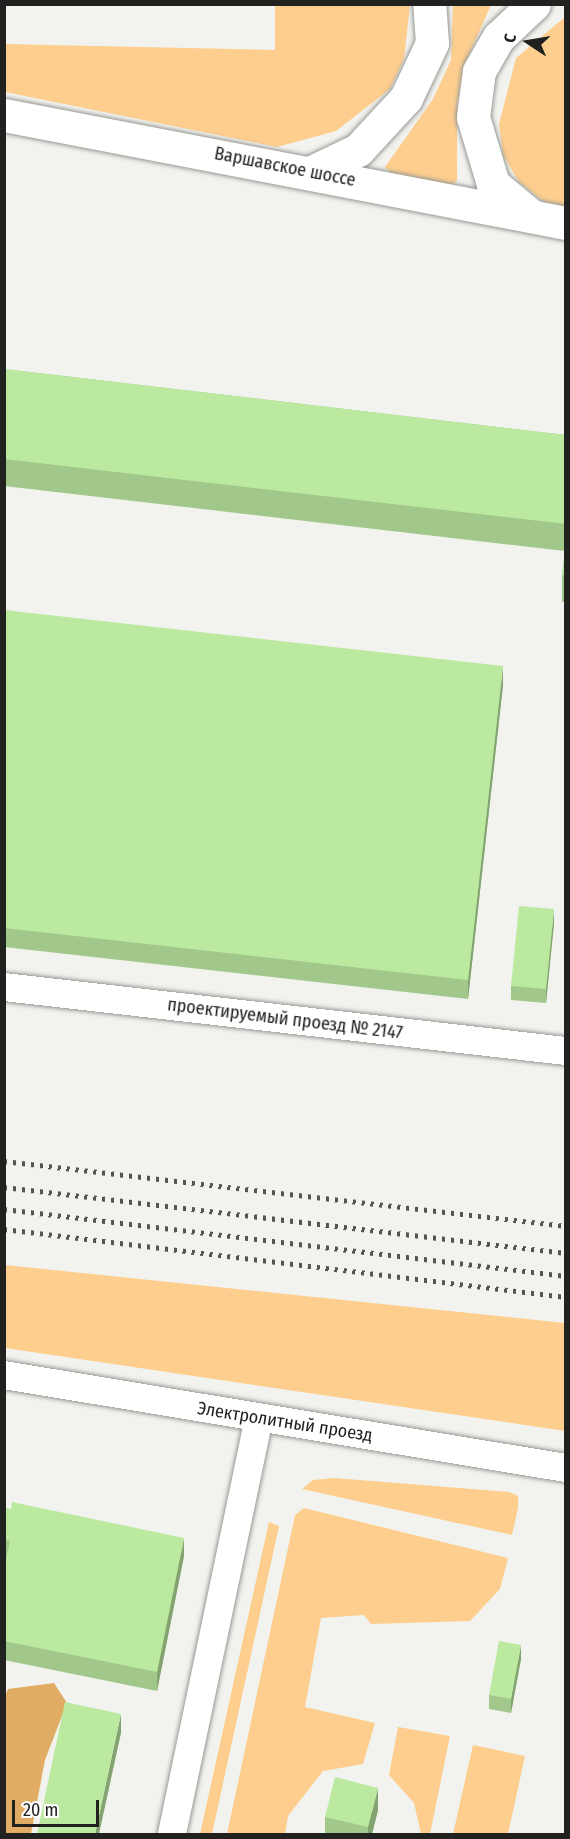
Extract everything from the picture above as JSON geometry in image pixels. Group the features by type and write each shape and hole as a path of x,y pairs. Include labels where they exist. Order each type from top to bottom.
{"main road":[{"path":"312,172 358,150 406,98 432,43 429,4"},
{"path":"531,216 493,184 474,117 479,71 499,37 534,4"},
{"name":"Варшавское шоссе","path":"4,115 312,172 566,223"}],"street":[{"name":"проектируемый проезд № 2147","path":"4,987 566,1051"},
{"name":"Электролитный проезд","path":"4,1375 566,1468"},
{"path":"172,1834 260,1418"}],"shaded area":[{"path":"275,5 410,5 404,59 390,89 336,131 277,147 5,92 5,44 275,50"},
{"path":"453,5 491,5 464,66 457,104 457,181 451,186 392,174 385,167 433,99 451,60"},
{"path":"565,17 565,208 547,204 519,182 503,155 499,124 516,58"},
{"path":"5,1265 565,1323 565,1431 5,1348"},
{"path":"334,1478 509,1492 518,1496 518,1508 512,1535 302,1489 313,1480"},
{"path":"304,1508 508,1558 500,1589 470,1621 371,1624 364,1615 321,1618 305,1707 375,1723 363,1764 323,1771 288,1816 285,1834 227,1834 295,1515"},
{"path":"269,1522 279,1526 212,1834 200,1834"},
{"path":"54,1683 67,1703 45,1760 31,1834 5,1834 5,1696 8,1689"},
{"path":"398,1727 450,1736 430,1834 421,1834 414,1803 389,1775"},
{"path":"473,1745 525,1756 508,1834 453,1834"}],"building":[{"path":"4,369 566,435 566,524 4,459"},
{"path":"566,544 566,575 562,575"},
{"path":"4,610 503,666 468,980 4,928"},
{"path":"519,906 554,909 546,989 511,986"},
{"path":"12,1502 184,1538 157,1672 4,1641 4,1568 10,1541 4,1540 4,1514 6,1508 11,1509"},
{"path":"499,1641 521,1645 511,1699 489,1695"},
{"path":"65,1702 121,1714 95,1834 37,1834"},
{"path":"335,1777 378,1788 368,1827 325,1817"}],"railway":[{"path":"4,1161 566,1226"},
{"path":"4,1187 566,1253"},
{"path":"4,1209 566,1276"},
{"path":"4,1229 566,1297"}]}
